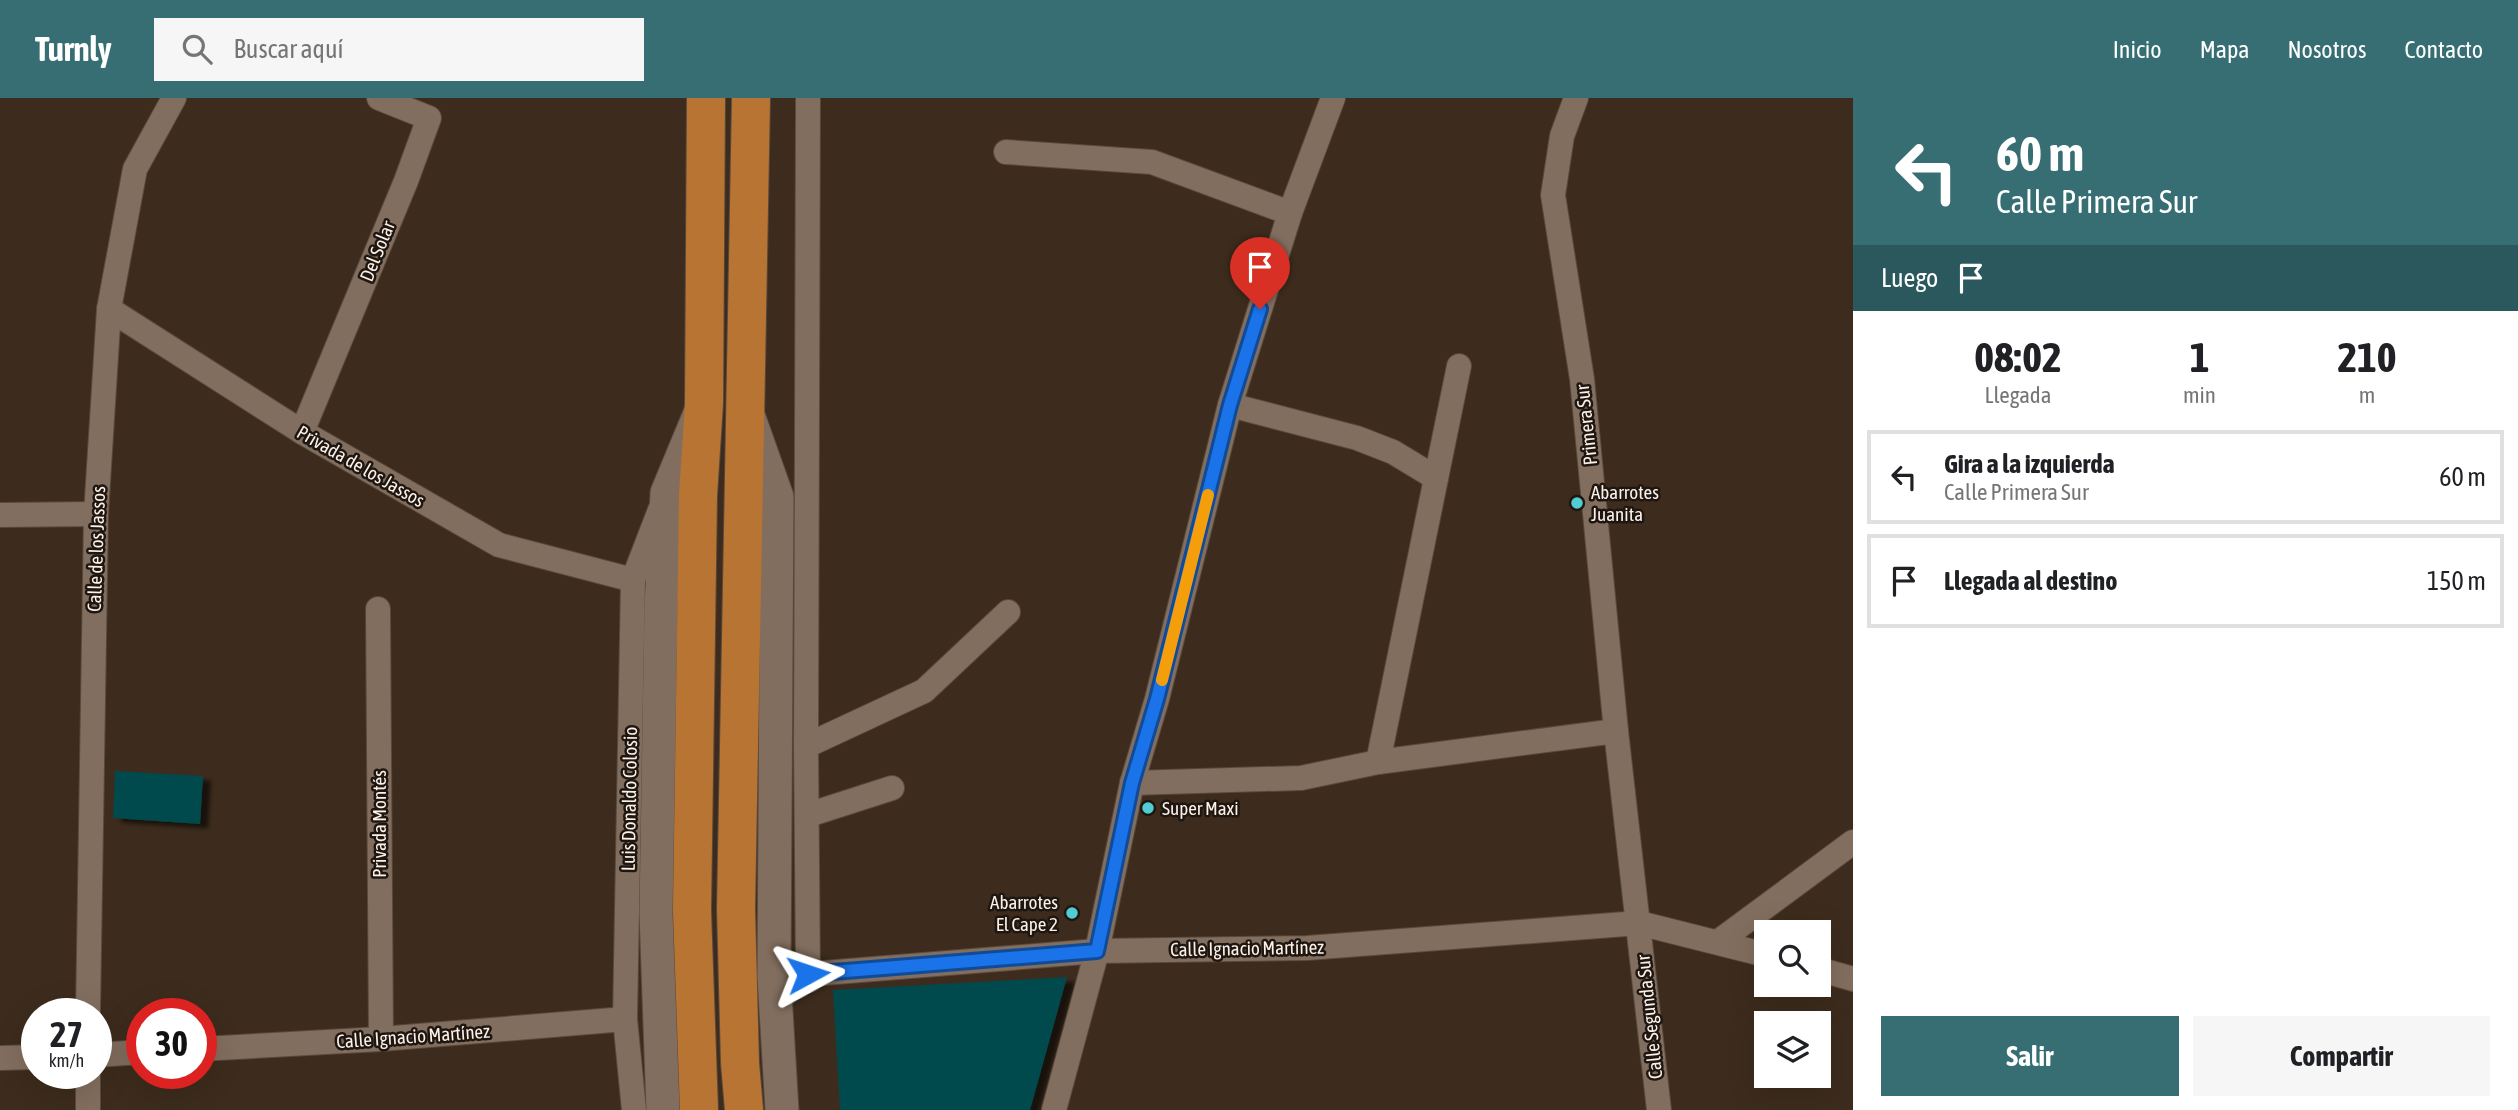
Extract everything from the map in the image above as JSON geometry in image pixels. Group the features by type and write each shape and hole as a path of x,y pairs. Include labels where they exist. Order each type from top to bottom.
{"highway":[{"path":"699,1110 682,494 704,403 706,98"},
{"path":"744,1110 740,1063 736,909 751,98"}],"main road":[{"path":"745,407 777,497 774,977 782,1110"},
{"path":"663,1110 656,913 661,608 682,494"}],"street":[{"name":"Calle de los Jassos","path":"88,998 96,514 109,309 135,169 174,98"},
{"name":"Del Solar","path":"302,432 406,181 429,118 379,98"},
{"path":"808,98 808,974"},
{"path":"1054,1110 1097,951 1132,783 1157,699 1230,405 1290,213 1333,98"},
{"name":"Primera Sur","path":"1576,98 1562,136 1553,195 1582,379 1616,731 1639,923"},
{"path":"1006,152 1152,162 1290,213"},
{"name":"Privada de los Jassos","path":"109,309 302,432 499,545 632,580"},
{"path":"1378,762 1459,366"},
{"path":"1230,405 1357,438 1393,452 1436,478"},
{"name":"Luis Donaldo Colosio","path":"634,1110 625,1019 632,580 682,494"},
{"path":"0,515 96,514"},
{"name":"Privada Montés","path":"378,609 381,1039"},
{"path":"806,746 924,691 1008,612"},
{"path":"1132,783 1301,778 1378,762 1616,731"},
{"path":"808,816 892,788"},
{"path":"1718,942 1853,842"},
{"name":"Calle Ignacio Martínez","path":"774,977 1097,951 1307,948 1639,923 1754,952"},
{"name":"Calle Segunda Sur","path":"1639,923 1660,1110"},
{"path":"1831,973 1853,979"},
{"name":"Calle Ignacio Martínez","path":"217,1048 381,1039 625,1019"},
{"path":"0,1058 21,1057"},
{"path":"88,1089 88,1110"}],"building":[{"path":"115,771 203,776 200,824 113,818"},
{"path":"1067,977 1030,1110 840,1110 833,990"}],"slow traffic":[{"path":"1162,680 1208,495"}],"place":[{"name":"Abarrotes Juanita","path":"1577,503"},
{"name":"Super Maxi","path":"1148,808"},
{"name":"Abarrotes El Cape 2","path":"1072,913"}],"route":[{"path":"808,974 1097,951 1132,783 1157,699 1230,405 1260,309"}]}
